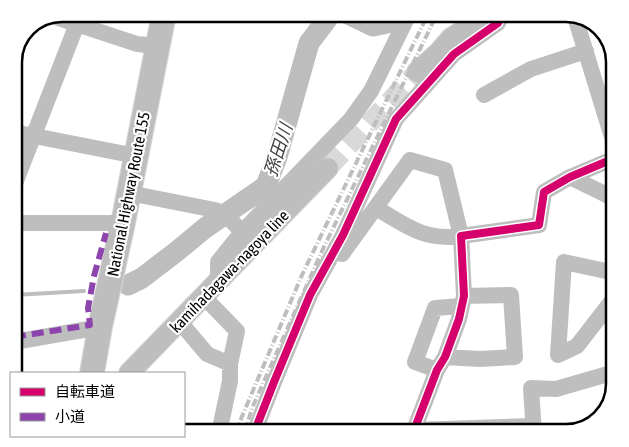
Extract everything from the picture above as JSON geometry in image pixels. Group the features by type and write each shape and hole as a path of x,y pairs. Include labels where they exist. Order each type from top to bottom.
{"highway":[{"name":"National Highway Route 155","path":"92,372 100,327 124,223 162,22"}],"main road":[{"path":"417,72 451,38 476,22"},
{"name":"kamihadagawa-nagoya line","path":"129,372 180,322 328,168"}],"street":[{"path":"71,22 137,44 158,46"},
{"path":"218,281 218,262 242,232 351,119 371,91 405,22"},
{"path":"346,240 396,119 454,54 498,22"},
{"path":"23,164 77,24"},
{"path":"577,24 606,105"},
{"path":"484,95 531,69 586,51"},
{"path":"23,134 136,156"},
{"path":"258,424 310,295 346,240 376,208 410,160 445,170 461,236 463,301 441,364 416,424"},
{"path":"376,208 421,234 445,238 540,225 544,192 570,177 606,162"},
{"path":"570,177 606,194"},
{"path":"129,192 220,212 242,232"},
{"path":"23,223 124,223"},
{"path":"606,271 564,262 558,355 577,346 606,309"},
{"path":"510,295 515,357 441,364 415,362 434,308 463,301 510,295"},
{"path":"203,296 237,331 230,364 230,381 221,424"},
{"path":"180,322 207,354 230,364"},
{"path":"23,340 100,327"},
{"path":"534,424 531,388 556,389 606,375"}],"waterway":[{"name":"孫田川","path":"128,285 142,278 205,228 266,186 277,157 309,43 325,22"},
{"name":"孫田川","path":"365,22 373,26 388,22"},
{"name":"孫田川","path":"23,294 84,291"}],"tunnel":[{"path":"328,168 417,72"}],"railway":[{"path":"239,424 302,275 424,22"},
{"path":"247,424 253,406 322,251 433,22"}],"marked path":[{"path":"23,336 90,325 88,308 94,276 106,233"}],"cycle path":[{"path":"258,424 310,295 343,235 396,119 454,54 498,22"},
{"path":"416,424 459,319 464,296 461,236 539,225 544,192 570,177 606,162"}]}
